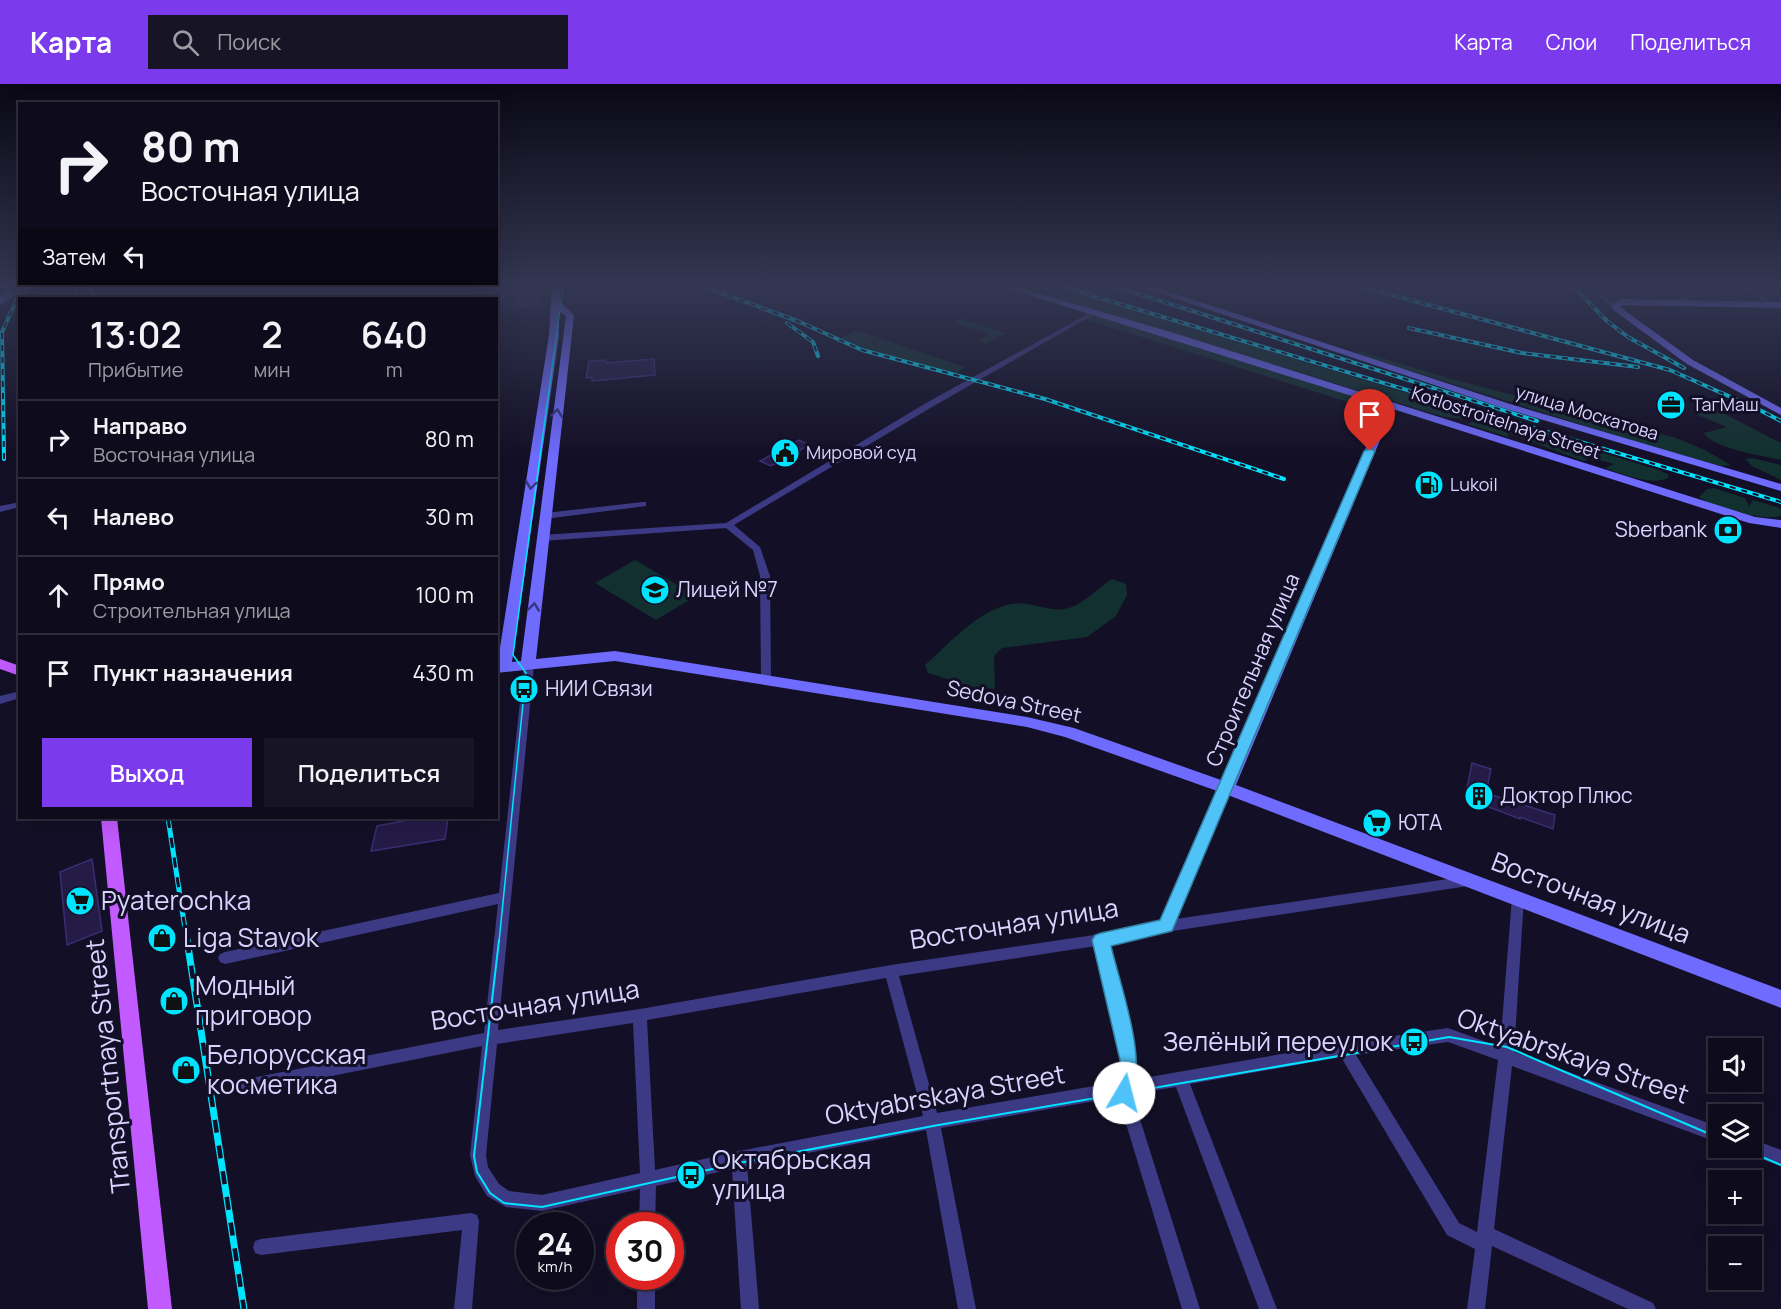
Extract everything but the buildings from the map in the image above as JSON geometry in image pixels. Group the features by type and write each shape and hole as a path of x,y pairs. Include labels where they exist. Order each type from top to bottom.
{"main road":[{"path":"500,668 553,344"},
{"path":"528,665 566,344"},
{"name":"Kotlostroitelnaya Street","path":"1198,344 1753,520 1781,524"},
{"name":"улица Москатова","path":"1321,344 1624,442 1781,488"},
{"path":"1666,344 1690,362 1781,412"},
{"name":"Строительная улица","path":"1226,788 1390,404"},
{"name":"Sedova Street","path":"500,668 615,657 766,679 1027,722 1068,732 1226,788 1470,881"},
{"path":"0,664 18,670"},
{"name":"Transportnaya Street","path":"109,819 160,1309"},
{"name":"Восточная улица","path":"1470,881 1781,999"}],"street":[{"path":"542,538 728,525 929,405 1038,344"},
{"path":"0,509 18,504"},
{"path":"545,516 643,504"},
{"path":"728,525 758,549 765,576 766,679"},
{"path":"490,1038 496,999 528,665"},
{"path":"0,700 18,695"},
{"path":"1166,926 1226,788"},
{"name":"Восточная улица","path":"241,1087 490,1038 640,1015 891,971 1101,940 1166,926 1470,881"},
{"path":"225,958 505,897"},
{"path":"1476,1309 1506,1056 1518,898"},
{"path":"1101,940 1129,1060 1123,1089 1191,1309"},
{"path":"891,971 932,1122 967,1309"},
{"path":"640,1015 648,1180 647,1212"},
{"name":"Oktyabrskaya Street","path":"490,1038 478,1155 481,1170 493,1190 506,1199 522,1202 542,1203 739,1160 932,1122 1345,1050 1448,1035 1708,1131"},
{"path":"1345,1050 1453,1230 1485,1239 1647,1309"},
{"path":"1180,1078 1268,1309"},
{"path":"1762,1151 1781,1158"},
{"path":"739,1160 750,1309"},
{"path":"261,1247 471,1221 463,1309"},
{"path":"645,1309 646,1290"}],"green space":[{"path":"898,344 965,367 957,373 883,356 854,345"},
{"path":"1164,344 1192,344 1376,403 1380,412"},
{"path":"1207,344 1246,344 1499,421 1444,417"},
{"path":"1359,351 1448,378 1673,437 1703,449 1731,465 1721,466 1631,440 1364,357 1357,353"},
{"path":"1701,407 1715,409 1781,443 1781,460 1739,451 1709,438 1704,433 1727,427 1698,415 1696,412"},
{"path":"1475,421 1511,425 1669,475 1668,478 1653,481 1628,476 1605,468 1614,464 1583,456 1588,460 1583,461 1508,433 1508,437 1467,424"},
{"path":"1752,458 1781,465 1781,480 1752,466 1745,459"},
{"path":"1714,488 1745,498 1749,506 1753,500 1777,507 1781,509 1781,516 1752,516 1699,497 1707,489"},
{"path":"635,560 696,596 656,620 595,583"},
{"path":"1112,579 1126,584 1127,595 1116,616 1087,637 1002,648 994,656 995,689 973,687 928,673 925,665 964,629 986,614 1017,603 1065,609 1084,600"}],"tram line":[{"path":"499,942 526,673 513,655 555,344"},
{"path":"499,940 474,1156 477,1172 490,1193 504,1203 542,1207 739,1163 933,1126 1449,1037 1507,1047 1708,1133"},
{"path":"1762,1157 1781,1165"}],"railway":[{"path":"2,344 4,459"},
{"path":"814,344 818,356"},
{"path":"849,344 862,350 1045,399 1284,479"},
{"path":"1254,344 1781,502"},
{"path":"1296,344 1537,421"},
{"path":"1482,344 1522,353 1638,367"},
{"path":"1574,344 1670,370 1751,406"},
{"path":"1641,344 1684,368"},
{"path":"1744,402 1781,421"},
{"path":"168,819 187,942"},
{"path":"187,940 244,1309"}],"place":[{"name":"ТагМаш","path":"1671,405"},
{"name":"Мировой суд","path":"785,453"},
{"name":"Lukoil","path":"1429,485"},
{"name":"Sberbank","path":"1728,530"},
{"name":"Лицей №7","path":"655,590"},
{"name":"НИИ Связи","path":"524,689"},
{"name":"Доктор Плюс","path":"1479,796"},
{"name":"ЮТА","path":"1377,823"},
{"name":"Pyaterochka","path":"80,901"},
{"name":"Liga Stavok","path":"162,938"},
{"name":"Модный приговор","path":"174,1001"},
{"name":"Зелёный переулок","path":"1414,1042"},
{"name":"Белорусская косметика","path":"186,1070"},
{"name":"Октябрьская улица","path":"691,1175"}],"route":[{"path":"1124,1093 1129,1060 1101,940 1166,926 1370,451"}]}
